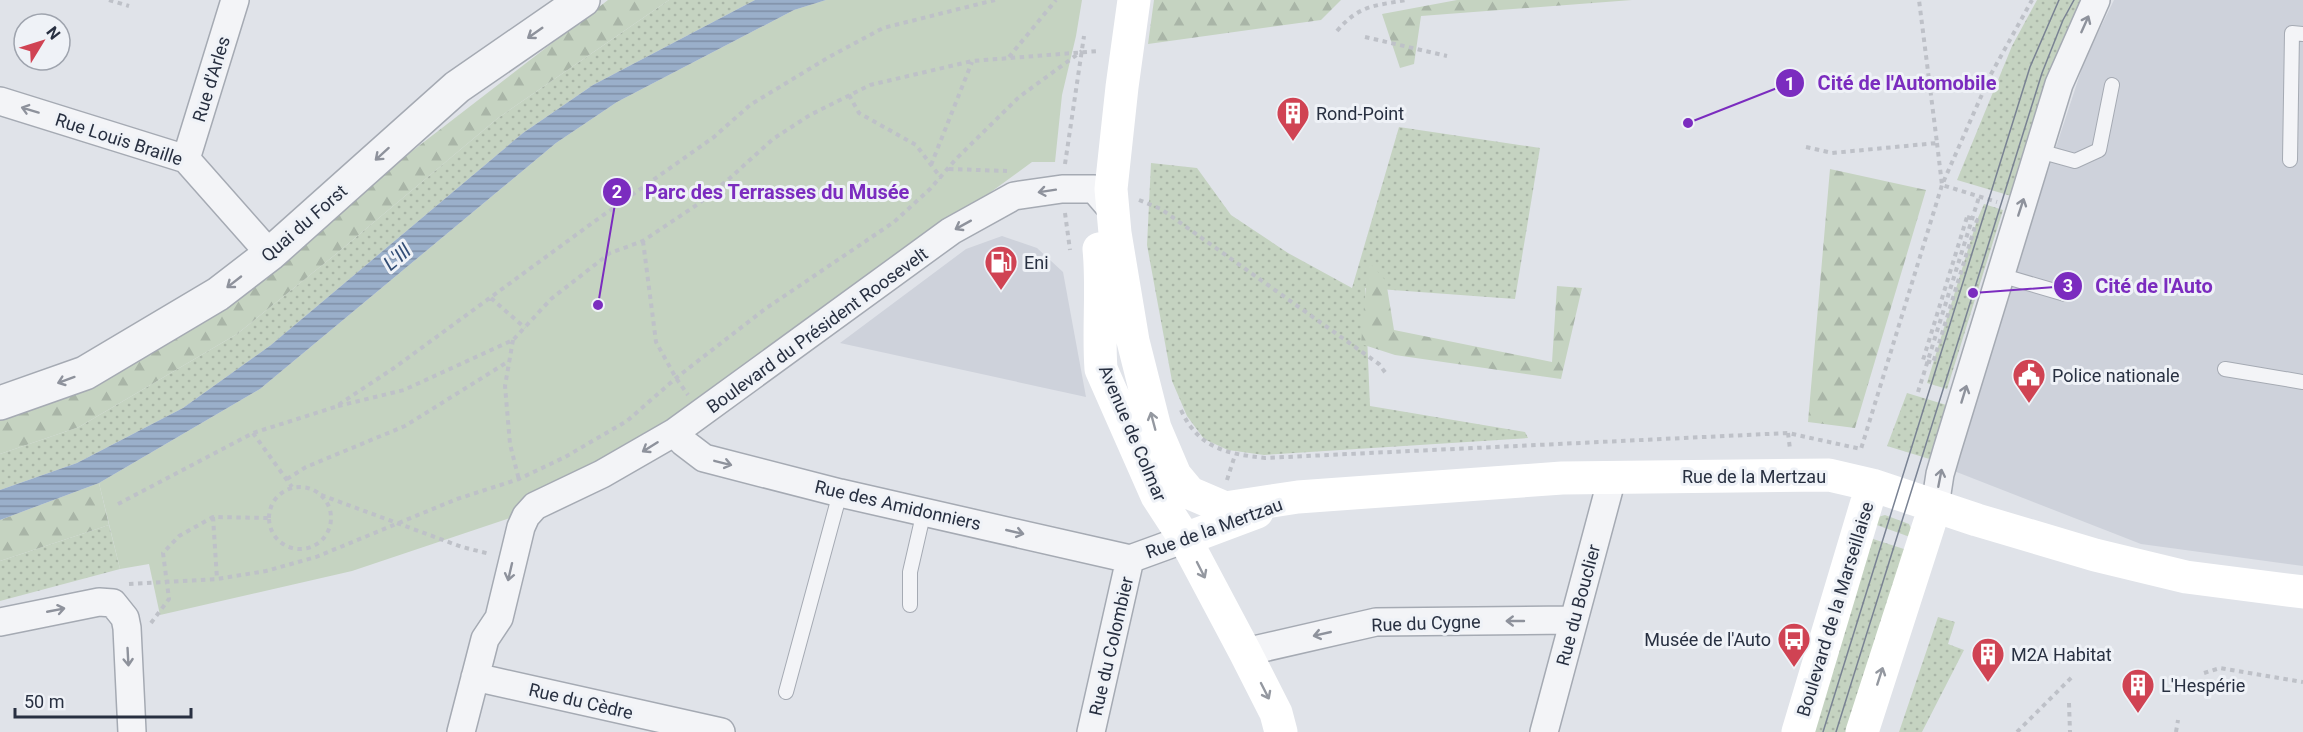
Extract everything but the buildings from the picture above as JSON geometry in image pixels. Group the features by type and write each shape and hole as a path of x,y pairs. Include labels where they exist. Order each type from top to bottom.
{"main road":[{"name":"Avenue de Colmar","path":"1119,0 1120,41"},
{"name":"Avenue de Colmar","path":"1134,0 1120,41 1101,117 1115,204 1115,233 1133,341 1155,428 1183,484"},
{"name":"Avenue de Colmar","path":"1115,204 1102,281 1101,369 1157,496 1185,539 1245,652 1276,713 1281,732"},
{"name":"Rue de la Mertzau","path":"1183,484 1225,508 1298,498 1562,478 1820,475 1872,485 2106,558 2186,577 2303,592"},
{"path":"1183,484 1193,523 1185,539"},
{"name":"Boulevard de la Marseillaise","path":"1797,732 1872,485"},
{"name":"Rue de la Mertzau","path":"1185,539 1298,498"},
{"path":"1862,732 1935,506"},
{"path":"1185,539 1209,515 1225,508"}],"street":[{"name":"Rue d'Arles","path":"186,159 235,0"},
{"name":"Quai du Forst","path":"0,404 85,373 218,294 270,254 457,87 582,0"},
{"path":"1935,506 1940,474 2059,84 2096,0"},
{"name":"Rue Louis Braille","path":"0,101 186,159 270,254"},
{"name":"Boulevard du Président Roosevelt","path":"526,516 543,501 602,474 675,432 951,231 1014,196 1062,189 1115,204"},
{"name":"Rue des Amidonniers","path":"675,432 683,442 704,458 840,493 1130,559"},
{"name":"Rue du Bouclier","path":"1544,732 1612,478"},
{"path":"461,732 485,639 499,618 512,560 526,516"},
{"name":"Rue de la Mertzau","path":"1130,559 1185,539"},
{"name":"Rue du Colombier","path":"1091,732 1130,559"},
{"path":"0,622 99,602 120,594 127,628 132,732"},
{"name":"Rue du Cygne","path":"1245,652 1377,622 1574,620"},
{"name":"Rue du Cèdre","path":"475,677 721,732"}],"lane":[{"path":"2290,160 2292,33 2303,34"},
{"path":"2039,151 2075,161 2099,150 2112,85"},
{"path":"2000,275 2065,294"},
{"path":"2225,369 2303,382"},
{"path":"786,692 840,493"},
{"path":"910,605 910,572 924,511"}],"path":[{"path":"109,0 129,6"},
{"path":"335,407 714,137 750,105 829,57 883,28 995,0"},
{"path":"1008,57 1056,0"},
{"path":"1337,31 1348,19 1367,7 1406,0"},
{"path":"1919,0 1942,185"},
{"path":"1181,409 1184,417 1202,441 1235,455 1265,458 1788,433 1861,449 1942,185 1991,74 2032,0"},
{"path":"1365,37 1447,56"},
{"path":"118,504 253,433 335,407 404,390 513,340 552,299 610,253 643,241 730,178 773,138 810,115 870,85 972,61 1082,51 1019,97 941,178 894,222 765,309 676,378 627,421 566,457 519,479 457,499 316,557 266,571 217,579 167,583 120,594"},
{"path":"931,165 972,61"},
{"path":"849,96 859,113 915,145 941,178"},
{"path":"1806,147 1832,153 1937,143"},
{"path":"1942,185 2020,210"},
{"path":"1918,392 1979,196"},
{"path":"1115,204 1135,199 1161,208 1379,364 1388,375"},
{"path":"643,241 656,342 676,378 702,414"},
{"path":"491,298 525,328"},
{"path":"513,340 505,386 510,444 526,516"},
{"path":"287,479 306,467 405,426 509,361"},
{"path":"253,433 292,487"},
{"path":"321,495 331,513 331,524 321,542 312,548 291,549 274,537 268,518 270,507 275,499 292,487 313,489 321,495 462,547 512,560"},
{"path":"150,624 169,599 163,553 179,536 213,517 268,518"},
{"path":"213,517 217,579"},
{"path":"312,548 316,557"},
{"path":"2204,673 2220,668 2303,682"},
{"path":"2017,732 2072,678"},
{"path":"2069,703 2070,732"},
{"path":"2176,732 2178,720"}],"shaded area":[{"path":"2114,0 2303,0 2303,566 2141,544 1954,471 2030,226 2085,59"},
{"path":"1002,236 1037,248 1063,272 1086,397 840,343 966,249"}],"green space":[{"path":"608,0 669,0 498,118 237,334 79,427 0,454 0,418 372,182"},
{"path":"669,0 755,0 593,85 523,133 271,345 183,408 77,463 0,490 0,454 79,427 237,334 498,118"},
{"path":"826,0 1082,0 1062,95 1055,162 1032,162 681,418 598,465 517,504 510,518 352,571 160,615 149,564 120,569 99,483 260,389 556,143 617,102 794,10"},
{"path":"1154,0 1341,0 1321,20 1148,44"},
{"path":"1457,0 1632,0 1421,16 1414,64 1400,68 1382,14"},
{"path":"2037,0 2089,0 2018,198 1957,180 2012,46"},
{"path":"1399,127 1540,148 1515,299 1365,288 1370,406 1525,432 1528,438 1264,455 1228,450 1204,439 1187,416 1172,381 1147,245 1151,163 1197,168 1231,215 1288,253 1352,288"},
{"path":"1830,169 1926,190 1855,428 1808,422"},
{"path":"1984,204 2003,210 1947,389 1927,383 1977,220"},
{"path":"1368,261 1386,281 1394,330 1552,362 1557,286 1582,288 1561,379 1395,355 1361,344"},
{"path":"1907,393 1953,407 1936,461 1887,446"},
{"path":"99,483 109,525 0,561 0,520"},
{"path":"1885,515 1909,524 1912,531 1910,537 1874,524 1878,517"},
{"path":"109,525 120,569 0,601 0,561"},
{"path":"1870,538 1907,550 1850,732 1809,732"},
{"path":"1938,617 1955,622 1948,644 1964,650 1922,732 1899,732"}],"water":[{"name":"L'Ill","path":"755,0 826,0 794,10 617,102 556,143 260,389 99,483 0,520 0,490 77,463 183,408 271,345 523,133 593,85"}],"tram line":[{"path":"1823,732 2030,67 2059,0"},
{"path":"1836,732 2042,73 2063,20 2074,0"}],"place":[{"name":"Cité de l'Automobile","path":"1688,123"},
{"name":"Rond-Point","path":"1293,142"},
{"name":"Eni","path":"1001,291"},
{"name":"Cité de l'Auto","path":"1973,293"},
{"name":"Parc des Terrasses du Musée","path":"598,305"},
{"name":"Police nationale","path":"2029,404"},
{"name":"Musée de l'Auto","path":"1794,668"},
{"name":"M2A Habitat","path":"1988,683"},
{"name":"L'Hespérie","path":"2138,714"}]}
